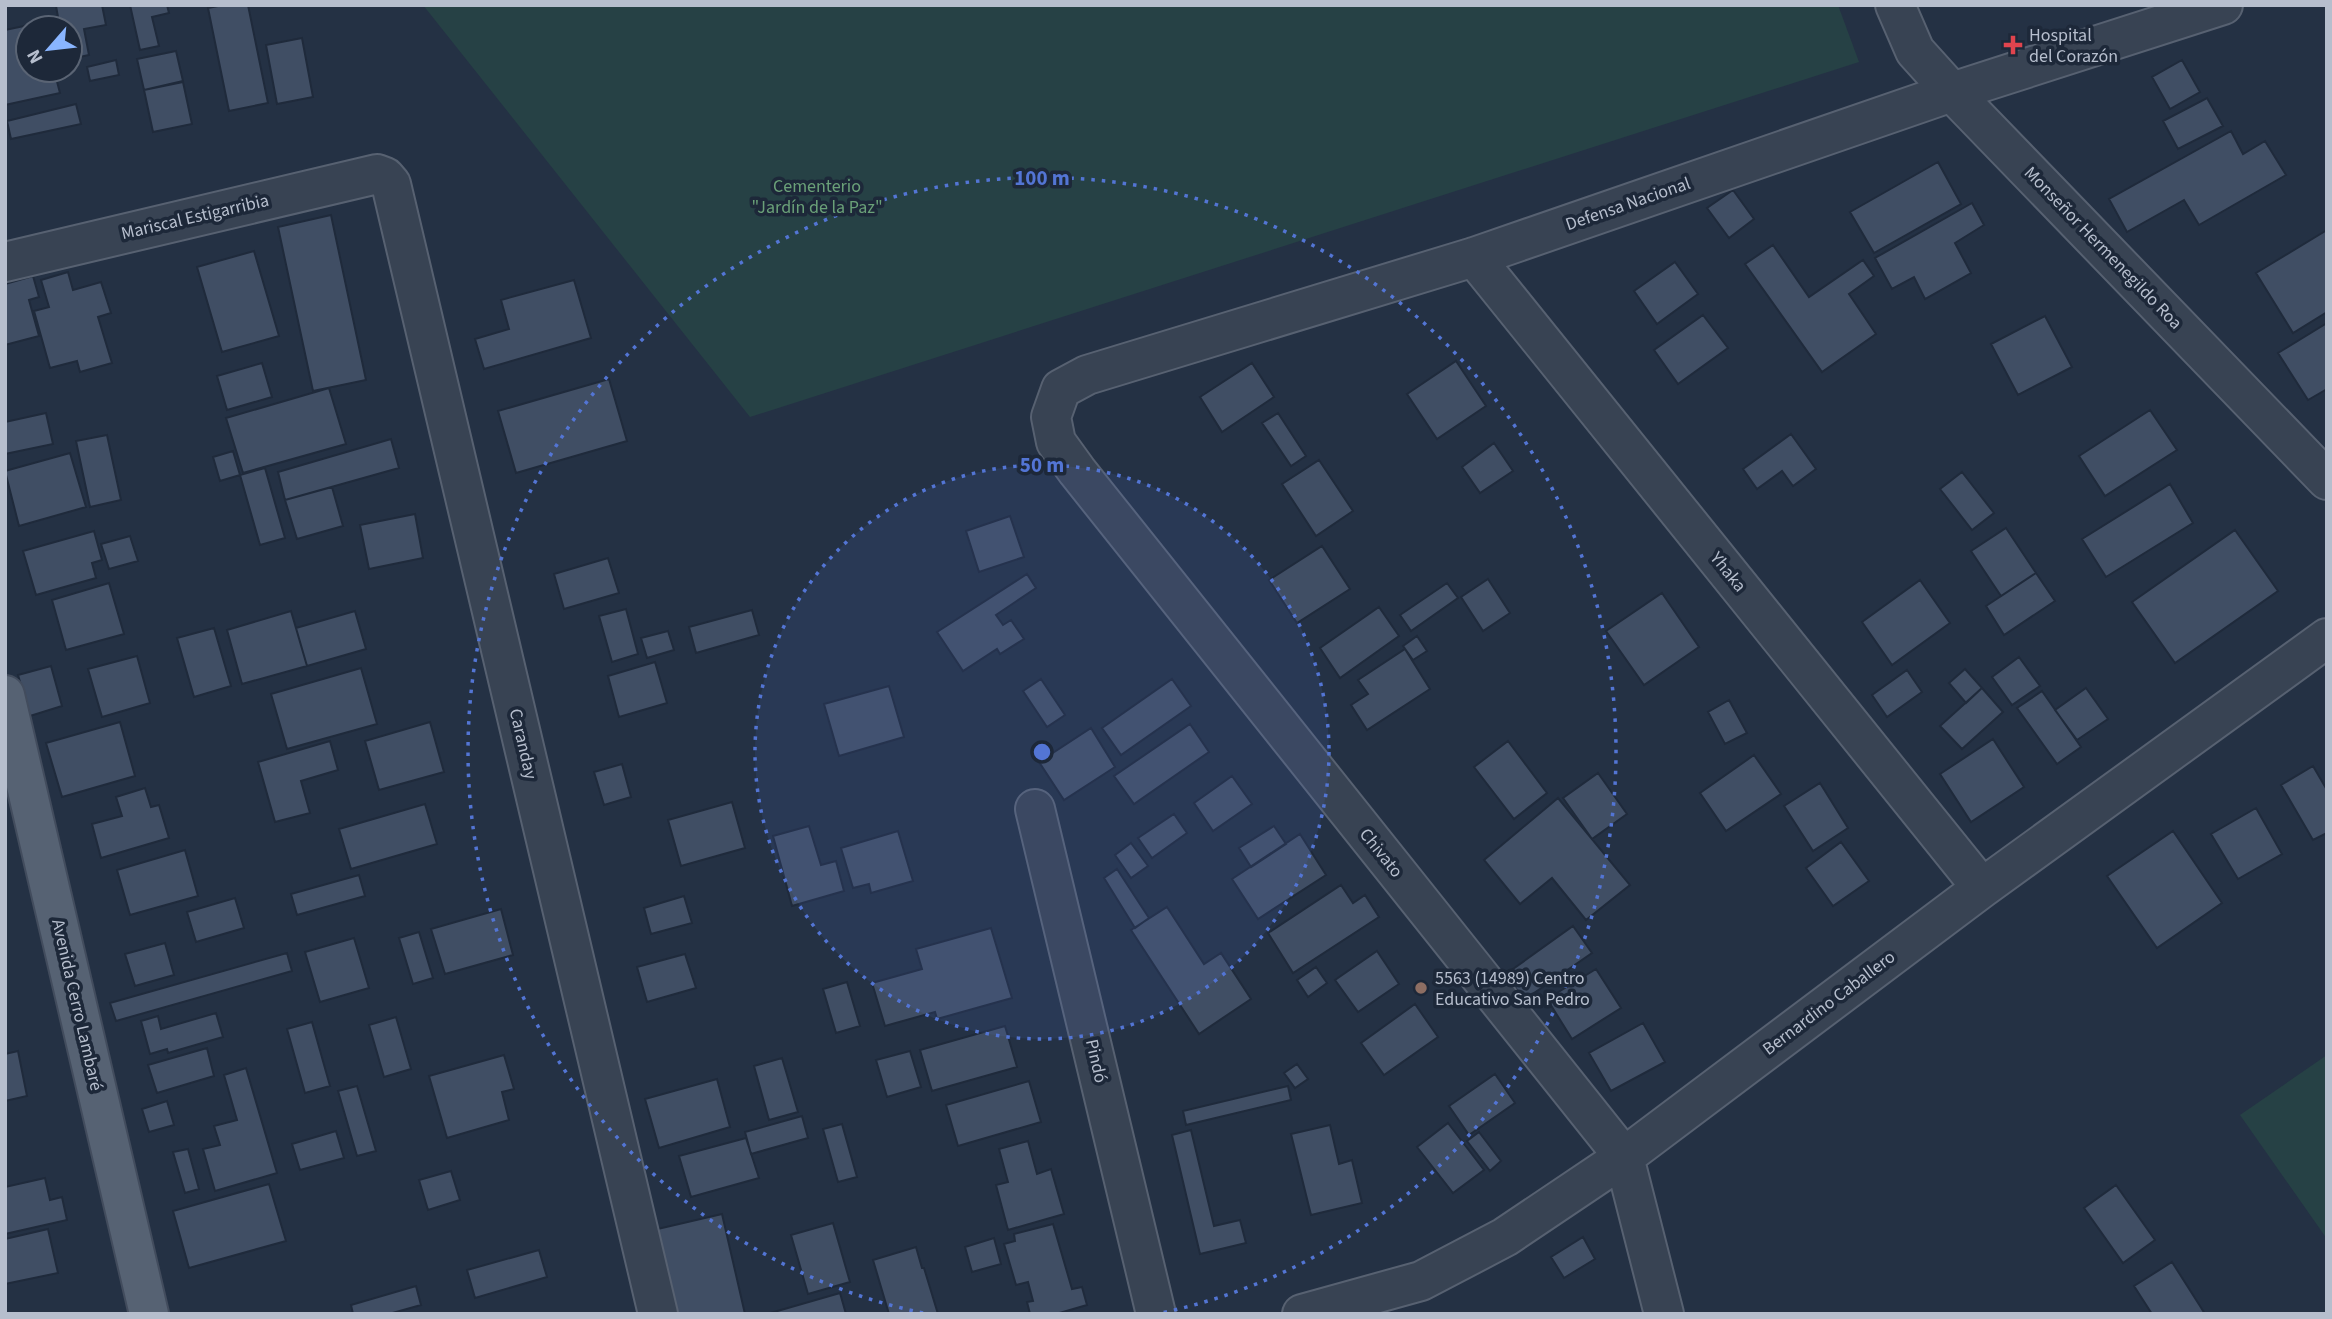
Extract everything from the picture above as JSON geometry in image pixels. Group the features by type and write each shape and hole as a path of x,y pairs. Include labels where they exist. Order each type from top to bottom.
{"main road":[{"name":"Avenida Cerro Lambaré","path":"5,695 149,1314"}],"street":[{"name":"Monseñor Hermenegildo Roa","path":"1895,5 1915,51 1952,92 2327,480"},
{"name":"Defensa Nacional","path":"1051,417 1061,390 1087,375 1474,257 1952,92 2223,5"},
{"name":"Mariscal Estigarribia","path":"5,262 377,174 385,177"},
{"name":"Caranday","path":"385,177 391,184 658,1314"},
{"name":"Yhaka","path":"1474,257 1982,887"},
{"name":"Chivato","path":"1051,417 1056,442 1076,471 1624,1157 1664,1314"},
{"name":"Bernardino Caballero","path":"1302,1314 1421,1281 1505,1237 1624,1157 1982,887 2327,638"},
{"name":"Pindó","path":"1035,808 1156,1314"}],"green space":[{"name":"Cementerio \"Jardín de la Paz\"","path":"423,5 1838,5 1859,62 750,417"},
{"path":"2327,1055 2327,1239 2240,1115"}],"building":[{"path":"102,5 106,25 84,29 84,14 57,14 56,6"},
{"path":"130,5 167,5 169,13 152,17 159,46 140,50"},
{"path":"248,5 268,103 229,111 208,8"},
{"path":"14,28 14,84 58,84 60,93 5,105 5,30"},
{"path":"84,29 89,55 84,56"},
{"path":"302,38 313,97 277,104 266,45"},
{"path":"176,51 183,81 144,90 137,59"},
{"path":"116,60 119,75 90,81 87,67"},
{"path":"2182,60 2200,92 2170,109 2152,77"},
{"path":"183,82 192,124 153,132 144,90"},
{"path":"2207,98 2223,126 2178,149 2163,121"},
{"path":"76,104 81,124 11,139 7,121"},
{"path":"2231,131 2243,154 2265,141 2286,175 2199,225 2184,200 2127,232 2109,199"},
{"path":"1938,162 1961,204 1874,253 1850,212"},
{"path":"1733,190 1754,219 1729,238 1707,208"},
{"path":"1972,203 1984,225 1955,243 1971,273 1925,299 1914,277 1892,289 1875,258"},
{"path":"331,215 366,380 313,391 278,227"},
{"path":"2327,230 2327,312 2293,333 2256,273"},
{"path":"1773,245 1809,297 1863,260 1874,276 1849,294 1876,334 1822,372 1745,264"},
{"path":"254,251 279,336 222,352 197,267"},
{"path":"1675,262 1698,294 1657,324 1634,291"},
{"path":"68,272 73,290 101,282 111,313 98,317 112,363 80,372 77,361 50,368 34,311 49,307 41,280"},
{"path":"33,276 39,297 29,300 39,336 5,345 5,284"},
{"path":"574,280 591,338 484,369 475,339 509,329 501,300"},
{"path":"1703,315 1728,348 1678,384 1654,350"},
{"path":"2045,316 2072,367 2018,395 1991,344"},
{"path":"2327,323 2327,389 2308,400 2278,353"},
{"path":"1456,361 1486,406 1437,439 1407,394"},
{"path":"262,363 272,397 227,410 217,376"},
{"path":"1252,363 1274,397 1222,432 1200,397"},
{"path":"609,379 627,441 516,473 498,411"},
{"path":"329,388 346,444 243,473 226,418"},
{"path":"2150,410 2177,450 2105,496 2079,456"},
{"path":"46,413 53,444 5,454 5,422"},
{"path":"1278,413 1306,456 1291,466 1262,423"},
{"path":"1791,434 1816,469 1793,486 1782,471 1757,489 1743,469"},
{"path":"107,435 121,500 90,507 76,441"},
{"path":"391,439 399,468 285,500 278,472"},
{"path":"1494,443 1513,471 1480,493 1462,467"},
{"path":"233,451 240,475 220,481 213,457"},
{"path":"70,453 86,507 19,526 5,471"},
{"path":"1319,460 1353,511 1316,536 1282,484"},
{"path":"265,468 285,538 260,545 240,475"},
{"path":"1962,472 1994,513 1972,530 1940,489"},
{"path":"2170,484 2193,523 2106,577 2082,539"},
{"path":"332,487 343,526 297,539 285,500"},
{"path":"415,514 423,558 369,569 360,525"},
{"path":"1010,516 1024,557 979,572 966,531"},
{"path":"2006,528 2036,573 2001,596 1971,551"},
{"path":"2235,530 2278,591 2175,663 2132,602"},
{"path":"94,531 102,560 92,563 96,578 36,595 23,551"},
{"path":"130,536 138,561 109,569 101,544"},
{"path":"1322,546 1350,589 1297,623 1269,580"},
{"path":"608,558 619,593 564,609 554,574"},
{"path":"2036,573 2055,601 2004,635 1986,606"},
{"path":"1027,574 1036,588 996,615 1003,625 1011,620 1024,639 1000,654 997,649 963,671 937,632"},
{"path":"1488,579 1510,613 1483,631 1461,597"},
{"path":"1920,580 1950,623 1892,665 1862,622"},
{"path":"109,583 124,634 66,650 52,600"},
{"path":"1447,583 1458,598 1411,631 1400,615"},
{"path":"1662,593 1699,647 1644,685 1606,631"},
{"path":"1379,607 1399,636 1340,678 1320,648"},
{"path":"626,609 638,654 612,662 599,616"},
{"path":"752,610 759,635 696,653 689,627"},
{"path":"291,611 307,666 242,684 227,630"},
{"path":"355,611 366,649 307,666 296,628"},
{"path":"214,628 231,686 194,697 177,638"},
{"path":"668,631 674,650 647,658 641,638"},
{"path":"1417,636 1427,651 1413,660 1403,646"},
{"path":"1405,649 1430,689 1367,730 1351,705 1368,694 1358,680"},
{"path":"137,656 150,703 102,717 88,669"},
{"path":"2019,657 2040,686 2012,705 1992,677"},
{"path":"655,662 667,703 619,717 608,676"},
{"path":"51,666 62,706 30,716 18,675"},
{"path":"361,668 377,724 287,749 271,694"},
{"path":"1965,669 1982,688 1966,703 1949,683"},
{"path":"1907,670 1922,692 1887,717 1872,695"},
{"path":"1041,679 1065,715 1047,727 1023,691"},
{"path":"1172,679 1191,706 1121,755 1102,728"},
{"path":"889,686 904,737 839,756 824,704"},
{"path":"1982,688 2003,712 1962,749 1940,726"},
{"path":"2086,688 2108,719 2077,740 2055,710"},
{"path":"2042,691 2081,747 2057,764 2017,708"},
{"path":"1729,700 1747,733 1725,744 1708,712"},
{"path":"120,722 135,776 62,797 46,743"},
{"path":"430,722 444,772 379,790 365,741"},
{"path":"1190,724 1209,752 1134,804 1114,776"},
{"path":"1091,728 1115,767 1064,800 1039,762"},
{"path":"1993,739 2024,787 1971,822 1940,774"},
{"path":"330,741 338,770 301,781 310,813 275,822 258,762"},
{"path":"1508,741 1547,793 1514,819 1474,767"},
{"path":"1754,755 1781,794 1726,831 1700,793"},
{"path":"622,764 631,797 604,805 594,772"},
{"path":"2313,766 2327,790 2327,833 2313,840 2281,785"},
{"path":"1598,773 1627,814 1592,839 1563,798"},
{"path":"1232,776 1252,804 1213,831 1194,803"},
{"path":"1820,783 1848,828 1813,851 1784,806"},
{"path":"145,788 151,807 159,805 169,838 101,858 92,824 122,816 116,797"},
{"path":"1558,798 1630,885 1586,920 1552,878 1520,904 1484,860"},
{"path":"732,802 745,848 681,866 668,820"},
{"path":"425,804 437,844 351,869 339,829"},
{"path":"2256,808 2282,854 2238,879 2211,834"},
{"path":"1174,814 1187,833 1152,858 1138,838"},
{"path":"809,826 821,865 836,861 844,891 792,906 773,836"},
{"path":"1274,826 1286,844 1251,867 1239,848"},
{"path":"898,831 913,881 871,893 869,884 853,888 841,848"},
{"path":"2173,831 2222,903 2157,948 2107,876"},
{"path":"1300,834 1326,875 1258,919 1232,879"},
{"path":"1841,842 1869,881 1833,906 1806,868"},
{"path":"1131,843 1148,866 1131,878 1115,855"},
{"path":"185,850 198,896 130,915 117,870"},
{"path":"1117,869 1149,918 1135,928 1104,878"},
{"path":"359,875 365,896 297,915 291,894"},
{"path":"1341,885 1353,903 1365,895 1379,917 1293,973 1268,933"},
{"path":"684,896 692,923 651,934 644,908"},
{"path":"235,898 244,928 196,942 187,912"},
{"path":"1167,907 1204,964 1221,953 1251,999 1199,1034 1131,930"},
{"path":"501,909 513,955 445,974 431,929"},
{"path":"1573,926 1592,953 1524,1000 1506,974"},
{"path":"991,928 1012,998 937,1019 935,1012 885,1026 872,983 922,969 916,949"},
{"path":"419,932 433,978 413,984 399,938"},
{"path":"354,938 369,988 320,1002 305,952"},
{"path":"165,943 174,975 135,986 125,954"},
{"path":"1377,951 1399,984 1358,1012 1335,980"},
{"path":"287,953 292,971 116,1021 110,1003"},
{"path":"685,954 696,988 647,1002 637,967"},
{"path":"1316,967 1327,983 1308,997 1297,980"},
{"path":"1596,969 1621,1008 1572,1039 1547,999"},
{"path":"847,982 860,1026 836,1033 823,989"},
{"path":"1415,1004 1438,1037 1384,1075 1361,1043"},
{"path":"216,1013 223,1037 168,1053 167,1049 150,1054 141,1021 158,1016 161,1029"},
{"path":"396,1017 411,1069 384,1077 369,1025"},
{"path":"312,1022 330,1086 305,1093 287,1029"},
{"path":"1643,1023 1665,1062 1611,1091 1589,1053"},
{"path":"1005,1026 1017,1067 932,1091 920,1050"},
{"path":"207,1048 214,1076 157,1093 148,1065"},
{"path":"18,1051 27,1096 5,1101 5,1054"},
{"path":"910,1051 921,1087 887,1097 876,1060"},
{"path":"504,1055 514,1089 502,1092 509,1120 447,1138 429,1076"},
{"path":"782,1058 798,1112 769,1120 754,1066"},
{"path":"1297,1064 1308,1079 1295,1088 1284,1073"},
{"path":"246,1068 277,1173 215,1191 203,1149 220,1145 214,1126 237,1120 224,1075"},
{"path":"1495,1074 1515,1103 1469,1135 1449,1106"},
{"path":"717,1079 730,1127 659,1148 645,1099"},
{"path":"1029,1081 1041,1122 958,1146 946,1105"},
{"path":"357,1086 376,1151 357,1156 338,1091"},
{"path":"1288,1086 1291,1100 1186,1125 1183,1111"},
{"path":"167,1101 174,1125 149,1132 142,1109"},
{"path":"802,1116 808,1138 751,1154 745,1132"},
{"path":"1448,1123 1484,1170 1453,1193 1417,1147"},
{"path":"842,1124 857,1177 838,1182 823,1129"},
{"path":"1330,1125 1339,1164 1352,1160 1362,1203 1311,1215 1291,1134"},
{"path":"1191,1130 1214,1226 1240,1220 1246,1243 1200,1254 1172,1135"},
{"path":"336,1131 344,1158 300,1170 292,1144"},
{"path":"1479,1132 1501,1161 1490,1171 1467,1141"},
{"path":"746,1138 759,1178 691,1197 679,1156"},
{"path":"1028,1141 1037,1174 1051,1169 1064,1214 1008,1230 996,1185 1008,1182 999,1149"},
{"path":"188,1149 199,1189 185,1193 173,1152"},
{"path":"451,1171 460,1200 428,1210 419,1180"},
{"path":"45,1178 50,1200 62,1197 67,1220 5,1234 5,1187"},
{"path":"269,1184 286,1241 189,1268 173,1211"},
{"path":"2116,1185 2155,1240 2123,1263 2084,1208"},
{"path":"722,1214 745,1314 668,1314 649,1231"},
{"path":"833,1223 850,1282 808,1294 791,1235"},
{"path":"1053,1224 1072,1289 1082,1287 1087,1305 1056,1314 1030,1314 1027,1302 1033,1301 1028,1282 1016,1285 1004,1244 1015,1241 1014,1234"},
{"path":"48,1229 58,1273 5,1284 5,1239"},
{"path":"1583,1237 1595,1259 1564,1278 1551,1257"},
{"path":"994,1238 1001,1264 972,1272 965,1247"},
{"path":"916,1247 938,1314 889,1314 873,1260"},
{"path":"539,1250 547,1277 475,1298 467,1270"},
{"path":"2172,1262 2205,1314 2152,1314 2134,1286"},
{"path":"416,1286 421,1305 389,1314 353,1314 351,1305"},
{"path":"840,1293 846,1314 767,1314"}],"place":[{"name":"Hospital del Corazón","path":"2013,45"},
{"name":"5563 (14989) Centro Educativo San Pedro","path":"1421,988"}]}
